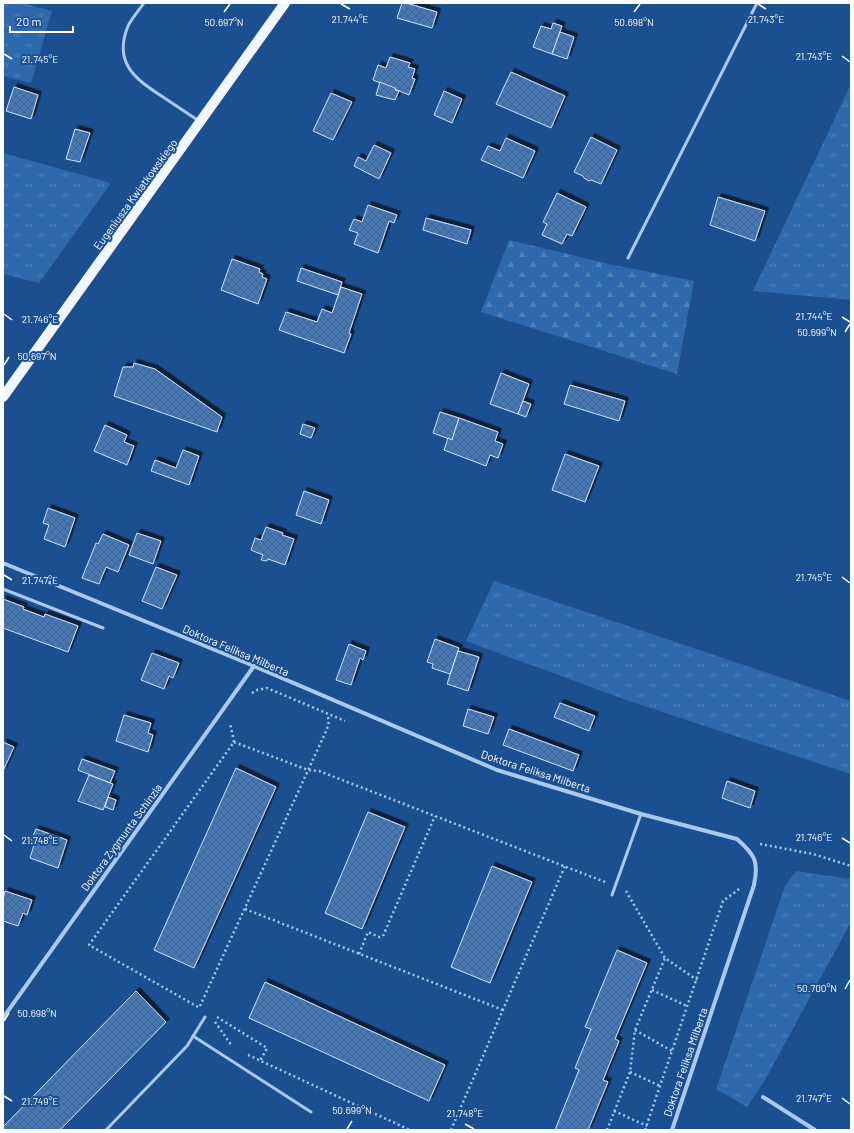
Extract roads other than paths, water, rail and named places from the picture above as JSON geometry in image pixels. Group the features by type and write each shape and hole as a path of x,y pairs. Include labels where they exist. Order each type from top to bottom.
{"main road":[{"name":"Eugeniusza Kwiatkowskiego","path":"3,397 285,3"}],"street":[{"name":"Doktora Feliksa Milberta","path":"3,563 254,666 497,770 641,814 737,839 749,850 755,860 757,871 754,885 672,1130"},
{"name":"Doktora Zygmunta Schinzla","path":"3,1018 254,666"},
{"path":"763,1097 815,1130"}],"lane":[{"path":"144,3 129,25 124,40 124,54 128,67 134,77 143,84 201,122"},
{"path":"628,258 756,3"},
{"path":"3,589 103,628"},
{"path":"612,895 641,814"},
{"path":"106,1130 187,1046 205,1017"},
{"path":"193,1036 311,1112"}]}
